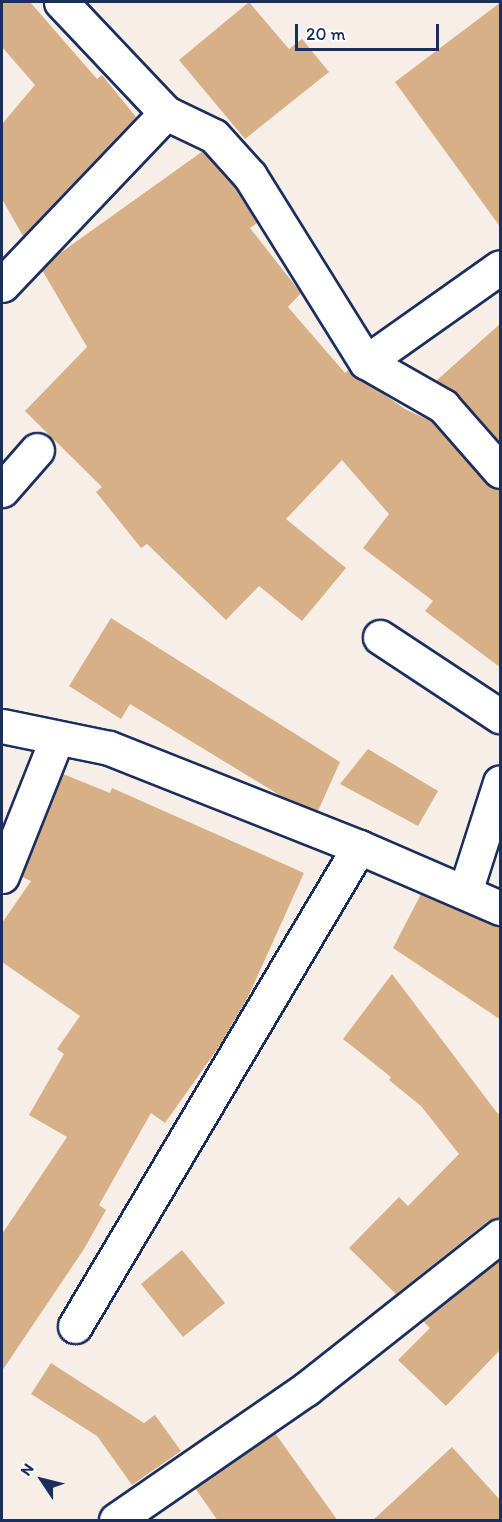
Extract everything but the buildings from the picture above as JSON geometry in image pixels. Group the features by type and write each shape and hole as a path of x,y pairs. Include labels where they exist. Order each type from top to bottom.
{"street":[{"path":"61,2 166,113 214,136 250,176 366,362 443,406 501,471"},
{"path":"2,285 166,113"},
{"path":"366,362 501,267"},
{"path":"2,490 37,450"},
{"path":"380,637 501,716"},
{"path":"2,726 56,740 109,748 359,847 501,908"},
{"path":"2,876 56,740"},
{"path":"465,892 501,782"},
{"path":"75,1326 359,847"},
{"path":"124,1519 306,1389 501,1236"}]}
